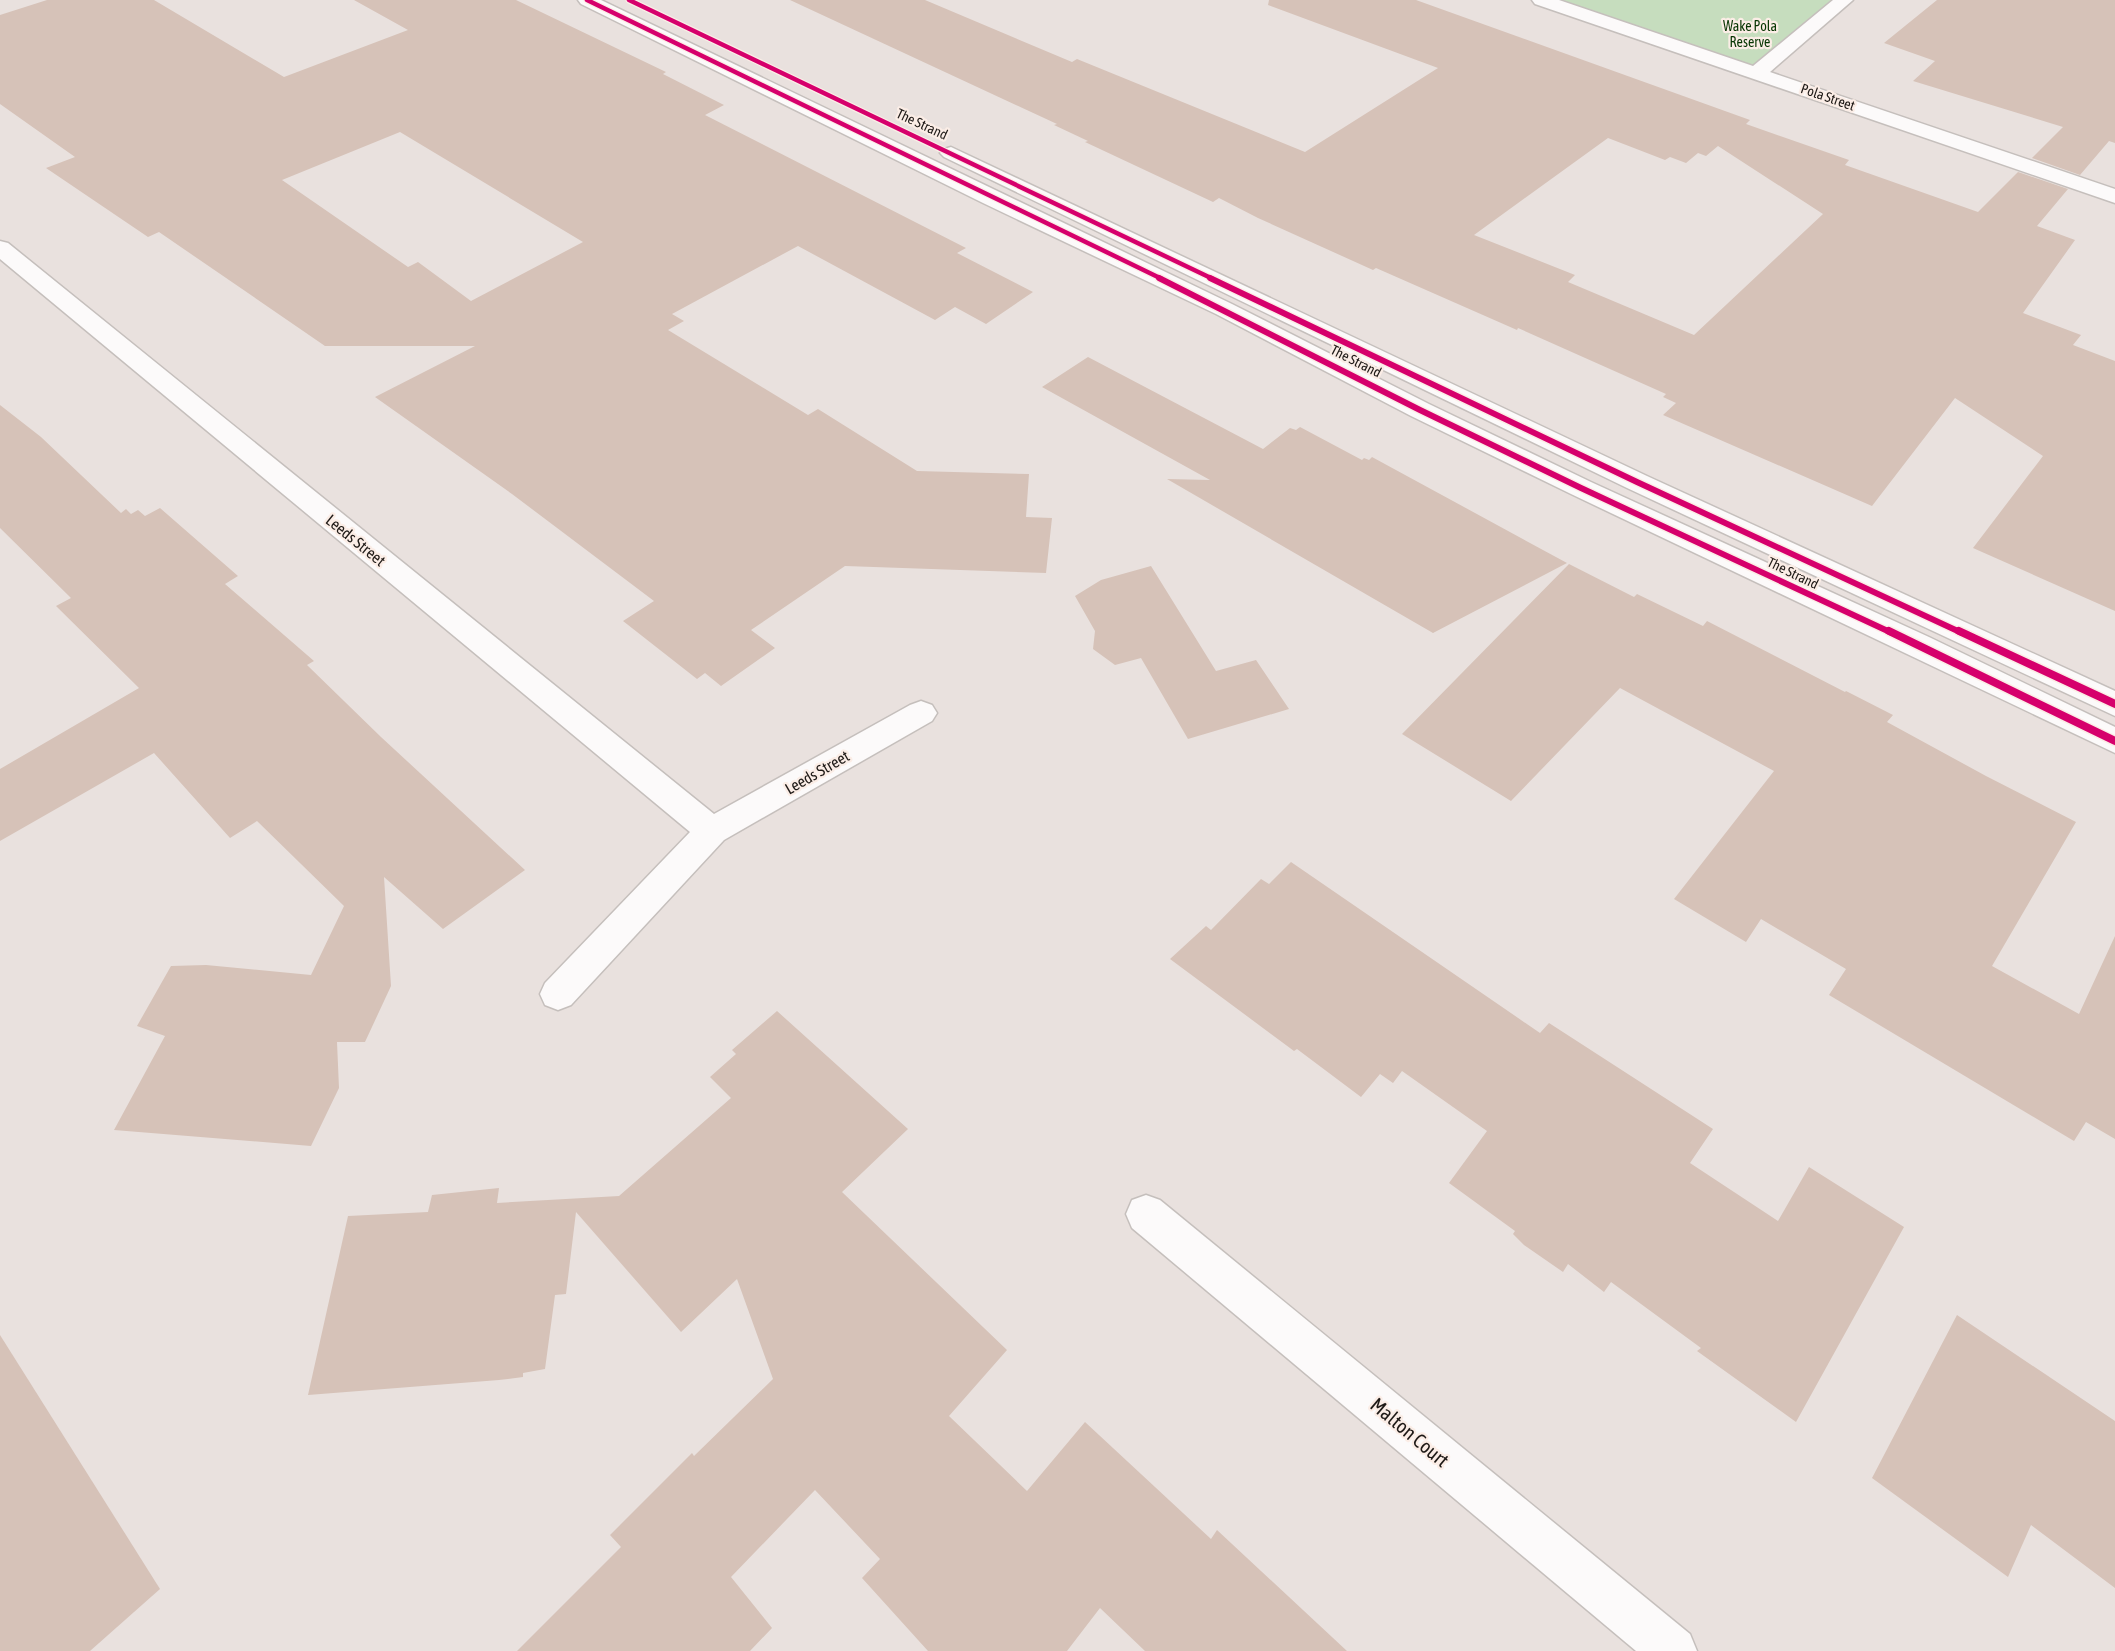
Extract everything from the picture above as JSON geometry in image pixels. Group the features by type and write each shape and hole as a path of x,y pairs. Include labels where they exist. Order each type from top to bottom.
{"street":[{"name":"The Strand","path":"587,0 991,198 1224,309 1420,410 1527,462 1918,645 2115,741"},
{"name":"The Strand","path":"629,0 1626,477 2115,704"},
{"name":"Pola Street","path":"1540,0 2115,196"},
{"path":"1757,73 1844,0"},
{"name":"Leeds Street","path":"0,248 712,831"},
{"name":"Leeds Street","path":"558,994 712,831 921,713"},
{"name":"Malton Court","path":"1146,1214 1673,1651"}],"green space":[{"name":"Wake Pola Reserve","path":"1541,0 1844,0 1757,73"}],"building":[{"path":"47,0 154,0 284,77 408,30 354,0 516,0 666,72 663,74 724,105 705,115 966,248 957,253 1033,292 986,324 955,307 935,320 798,246 672,314 684,321 668,330 808,415 818,409 917,471 1029,474 1026,517 1052,518 1046,573 845,566 751,630 775,648 721,686 705,673 697,679 623,621 654,601 512,494 375,397 475,346 325,346 159,232 148,237 46,168 75,157 0,104 0,15","holes":["400,132 583,242 471,301 418,262 408,267 282,180"]},
{"path":"790,0 925,0 1072,62 1077,59 1305,152 1438,68 1268,5 1269,0 1416,0 1750,120 1746,124 1849,160 1845,165 1978,212 2018,172 2068,189 2037,226 2075,240 2023,313 2081,335 2073,345 2115,361 2115,611 1973,548 2043,456 1955,398 1872,506 1663,415 1676,403 1663,397 1666,394 1518,328 1517,330 1376,268 1373,270 1219,198 1213,202 1085,142 1088,141 1054,125 1057,124","holes":["1608,138 1665,160 1670,157 1686,163 1698,153 1706,156 1718,146 1823,214 1694,335 1568,282 1575,275 1474,235"]},
{"path":"1937,0 2115,0 2115,143 2109,141 2080,175 2032,158 2063,127 1913,81 1935,61 1884,43"},
{"path":"1088,357 1263,449 1290,428 1296,430 1300,427 1362,460 1364,458 1369,460 1372,457 1567,563 1433,633 1167,479 1210,480 1042,387"},
{"path":"0,405 41,437 121,513 126,509 131,514 138,510 145,516 160,508 238,576 225,584 314,661 307,665 525,870 443,929 384,877 391,986 365,1042 337,1042 339,1088 311,1146 114,1130 165,1036 137,1026 171,966 206,965 311,975 344,906 257,821 230,838 154,753 0,841 0,769 139,688 56,606 71,598 0,528"},
{"path":"1569,564 1634,597 1637,594 1703,626 1707,621 1846,691 1893,715 1887,722 2076,822 1992,966 2079,1014 2115,936 2115,1139 2086,1122 2074,1141 1829,995 1846,969 1761,919 1746,942 1674,899 1774,771 1620,688 1511,801 1402,734"},
{"path":"1151,566 1216,671 1256,660 1289,709 1188,739 1141,658 1115,665 1093,649 1095,631 1075,596 1101,580"},
{"path":"1291,862 1540,1033 1549,1023 1713,1129 1690,1163 1778,1221 1809,1167 1904,1227 1796,1422 1697,1351 1701,1348 1611,1282 1604,1292 1568,1264 1563,1272 1524,1245 1513,1234 1515,1231 1449,1183 1487,1131 1402,1071 1393,1083 1380,1074 1361,1097 1297,1049 1294,1051 1170,959 1206,926 1211,930 1261,879 1269,884"},
{"path":"777,1011 908,1129 842,1192 1007,1350 949,1416 1027,1491 1085,1422 1211,1539 1217,1530 1347,1651 1145,1651 1100,1608 1067,1651 928,1651 862,1578 880,1559 815,1490 731,1577 772,1628 750,1651 517,1651 621,1547 610,1535 692,1453 694,1456 773,1379 737,1279 681,1332 576,1212 566,1294 555,1295 545,1369 523,1373 523,1377 499,1380 308,1395 348,1216 428,1212 432,1195 499,1188 497,1203 619,1196 731,1098 710,1077 736,1054 732,1050"},
{"path":"1957,1315 2115,1421 2115,1588 2031,1525 2008,1577 1872,1478"},
{"path":"0,1335 160,1589 90,1651 0,1651"}],"cycle path":[{"path":"587,0 991,198 1224,309 1420,410 1581,488 1918,645 2115,741"},
{"path":"629,0 1637,482 2115,704"}]}
